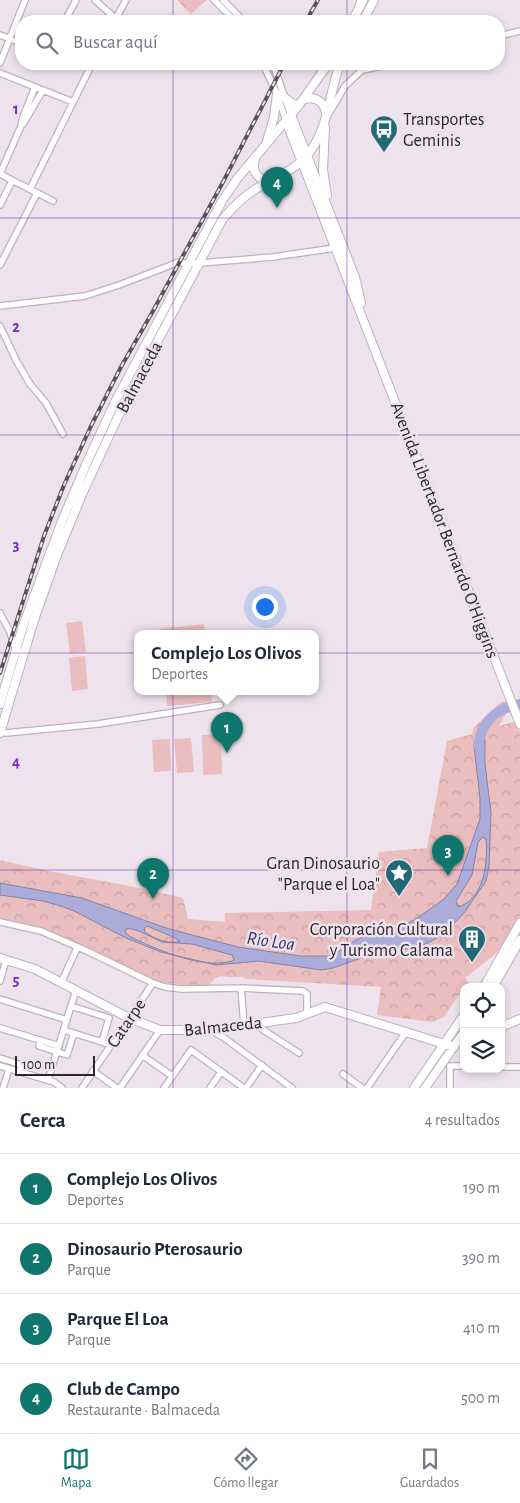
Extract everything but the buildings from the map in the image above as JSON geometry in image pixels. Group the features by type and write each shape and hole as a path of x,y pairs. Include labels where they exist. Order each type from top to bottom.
{"main road":[{"path":"365,15 374,0"},
{"path":"355,15 362,2"},
{"name":"Balmaceda","path":"0,733 20,652 23,626 62,522 101,430 222,201 237,179 289,118 324,70"},
{"name":"Balmaceda","path":"0,704 83,492 124,406 199,263 228,213 248,194 292,170 314,146 326,119 331,91 338,70"},
{"path":"265,147 274,117 277,94"},
{"path":"285,98 293,104 314,98 326,110 324,170 331,216"},
{"name":"Avenida Libertador Bernardo O'Higgins","path":"289,118 355,277 370,337"},
{"name":"Avenida Libertador Bernardo O'Higgins","path":"304,158 306,173 520,724"},
{"path":"256,159 254,166 257,175 264,180 271,181"},
{"path":"292,170 306,173"},
{"path":"486,983 520,923"},
{"path":"496,983 520,940"},
{"name":"Balmaceda","path":"3,959 35,969 62,981 129,1018 160,1030 210,1030 254,1024 307,1014 325,1007 454,1046"},
{"path":"505,1025 520,1019"},
{"path":"414,1088 460,1021"},
{"path":"425,1088 460,1038"},
{"path":"454,1046 460,1045"}],"street":[{"path":"19,15 25,0"},
{"path":"68,15 76,0"},
{"path":"95,0 110,15"},
{"path":"118,15 126,0"},
{"path":"214,0 229,15"},
{"path":"223,0 238,15"},
{"path":"0,63 15,24"},
{"path":"505,35 520,31"},
{"path":"0,35 15,40"},
{"path":"30,189 89,70"},
{"path":"267,70 289,118"},
{"path":"275,70 285,98 289,118"},
{"path":"326,119 345,86 362,70"},
{"path":"0,73 73,102"},
{"path":"21,126 35,87"},
{"path":"44,90 21,126 0,174 53,201"},
{"path":"0,205 12,181"},
{"path":"0,265 37,193"},
{"path":"0,306 85,296 179,262 188,264 273,257 335,248"},
{"path":"0,326 17,362 30,384 46,403 63,434"},
{"path":"0,613 20,652"},
{"path":"8,628 15,631 21,630 23,626"},
{"path":"0,733 98,724 220,705"},
{"path":"0,922 41,931 87,951 153,984 165,987 182,989 241,988 303,991 307,994 308,998 307,1014"},
{"path":"62,981 77,948"},
{"path":"0,981 3,959"},
{"name":"Catarpe","path":"82,1088 153,984"},
{"path":"241,988 244,1025"},
{"path":"48,1080 76,990"},
{"path":"0,999 67,1020"},
{"path":"71,1006 109,1018 102,1042"},
{"path":"254,1024 298,1053"},
{"path":"0,1028 41,1040 67,1054 74,1033"},
{"path":"64,1030 111,1045"},
{"path":"93,1071 118,1088 160,1030"},
{"path":"210,1030 223,1037 292,1088"},
{"path":"368,1088 406,1032"},
{"path":"164,1088 191,1050 245,1088 262,1065"},
{"path":"142,1056 172,1076"},
{"path":"0,1058 20,1064 25,1073"},
{"path":"0,1066 48,1080 62,1088"},
{"path":"450,1088 450,1066 460,1066"},
{"path":"505,1066 520,1067"},
{"path":"3,1088 8,1068"},
{"path":"210,1088 221,1072"},
{"path":"342,1074 362,1088"}],"green space":[{"path":"177,0 207,0 191,14"},
{"path":"82,621 86,652 70,654 66,623"},
{"path":"204,624 205,630 159,630"},
{"path":"85,656 88,689 72,691 69,658"},
{"path":"166,695 211,695 212,702 167,706"},
{"path":"501,702 520,706 507,712 499,726 514,722 518,724 520,732 520,917 502,949 465,978 469,983 460,983 460,993 444,1017 432,1022 377,1015 381,987 223,976 216,978 209,985 183,985 153,981 35,927 0,918 0,860 183,898 188,919 225,922 225,913 371,910 379,852 427,848 447,741 472,734 474,727"},
{"path":"221,734 222,774 203,775 202,735"},
{"path":"191,738 194,772 177,773 174,739"},
{"path":"170,739 171,771 154,772 152,740"}],"water":[{"path":"481,734 485,740 485,764 491,813 489,866 486,881 464,913 444,934 428,943 412,948 373,954 333,968 321,970 259,961 216,965 204,962 220,963 234,959 232,955 192,944 162,942 139,931 127,928 125,932 129,936 175,955 161,952 126,938 61,906 43,901 0,895 0,883 82,898 166,928 238,947 300,956 332,956 356,940 404,925 416,919 444,899 457,884 480,819 480,798 474,746 476,736","holes":["483,837 486,839 483,878 474,896 467,903 458,907 456,901 472,875 478,842","147,926 180,941 162,941 149,935 144,929"]}],"waterway":[{"name":"Río Loa","path":"478,745 483,729 492,717 504,709 520,704"}],"railway":[{"path":"309,15 318,0"},
{"path":"0,673 44,536 64,485 91,426 121,367 223,182 281,70"}],"place":[{"name":"Transportes Geminis","path":"384,153"},
{"name":"Club de Campo","path":"277,208"},
{"name":"Complejo Los Olivos","path":"227,753"},
{"name":"Parque El Loa","path":"448,876"},
{"name":"Gran Dinosaurio \"Parque el Loa\"","path":"399,897"},
{"name":"Dinosaurio Pterosaurio","path":"153,899"},
{"name":"Corporación Cultural y Turismo Calama","path":"472,963"}]}
